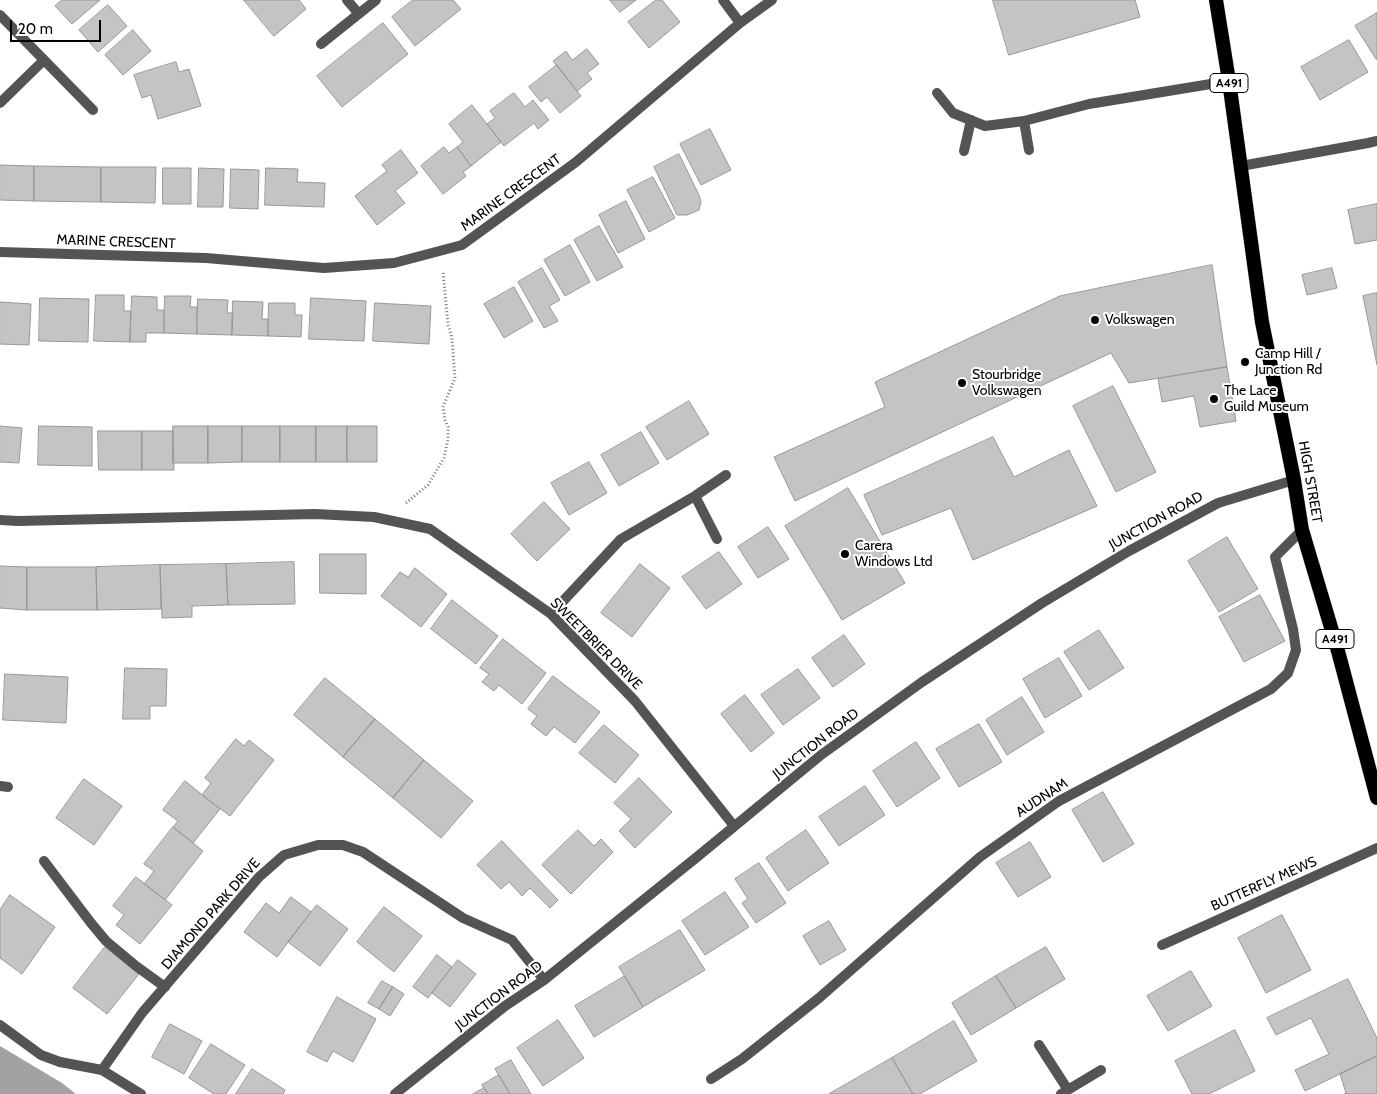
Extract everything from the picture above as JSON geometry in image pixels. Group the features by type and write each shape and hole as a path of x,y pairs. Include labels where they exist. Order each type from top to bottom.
{"highway":[{"name":"A491","path":"1216,0 1241,166"},
{"name":"HIGH STREET","path":"1241,166 1262,322 1294,480 1302,530 1338,651 1377,798"}],"street":[{"path":"347,0 359,14"},
{"path":"320,44 376,0"},
{"path":"723,0 740,23"},
{"name":"MARINE CRESCENT","path":"0,252 206,258 324,268 394,263 462,245 576,162 740,23 772,0"},
{"path":"0,15 93,110"},
{"path":"0,103 44,60"},
{"path":"937,93 953,113 985,126 1024,122 1089,104 1229,81"},
{"path":"964,151 971,120"},
{"path":"1024,122 1029,150"},
{"path":"1241,166 1377,140"},
{"path":"551,614 621,539 695,496 726,475"},
{"name":"JUNCTION ROAD","path":"395,1094 505,1006 544,980 820,755 922,682 1092,572 1218,502 1294,480"},
{"path":"695,496 717,540"},
{"name":"SWEETBRIER DRIVE","path":"0,520 315,514 374,517 430,529 551,614 635,701 734,826"},
{"name":"AUDNAM","path":"711,1079 742,1059 819,998 980,857 1059,801 1271,689 1288,673 1296,650 1293,629 1275,557 1302,530"},
{"name":"DIAMOND PARK DRIVE","path":"102,1070 142,1013 259,876 284,855 318,845 343,845 364,852 463,918 512,940 544,980"},
{"name":"BUTTERFLY MEWS","path":"1162,945 1377,848"},
{"path":"44,861 106,941 165,987"},
{"path":"0,1025 42,1055 60,1062 102,1070 141,1094"},
{"path":"1039,1045 1064,1092 1101,1070"}],"path":[{"path":"390,520 405,504 428,485 444,458 448,439 448,427 443,407 455,378 452,338 448,325 440,250"}],"shaded area":[{"path":"0,1046 62,1083 76,1094 0,1094"}],"building":[{"path":"62,0 100,0 72,24 55,6"},
{"path":"244,0 299,0 306,9 274,36"},
{"path":"413,0 453,0 461,9 415,46 392,17"},
{"path":"610,0 636,0 620,12"},
{"path":"656,0 662,0 680,22 649,48 628,22"},
{"path":"993,0 1135,0 1140,17 1009,55"},
{"path":"108,5 127,26 98,52 79,30"},
{"path":"1377,13 1377,59 1376,59 1355,26"},
{"path":"383,23 408,54 342,107 317,76"},
{"path":"133,30 151,51 123,75 105,55"},
{"path":"1349,40 1368,72 1320,100 1301,67"},
{"path":"587,49 599,64 587,73 592,79 577,91 553,61 566,51 572,60"},
{"path":"176,62 179,72 189,69 201,106 158,119 151,95 142,98 134,75"},
{"path":"557,65 581,96 560,113 547,97 541,102 529,87"},
{"path":"514,93 525,107 533,100 549,120 538,129 534,123 504,146 487,124 495,118 490,111"},
{"path":"472,105 501,142 471,166 457,147 463,142 449,124"},
{"path":"710,129 731,170 701,185 680,144"},
{"path":"444,147 449,153 457,147 471,166 463,172 466,176 443,194 421,166"},
{"path":"401,150 418,173 395,191 405,203 377,225 355,196 387,171 382,165"},
{"path":"679,154 701,202 699,210 687,215 677,215 654,167"},
{"path":"0,165 34,166 34,201 0,200"},
{"path":"34,166 101,167 101,202 34,201"},
{"path":"101,167 156,167 155,203 101,202"},
{"path":"163,168 191,168 191,204 163,204"},
{"path":"199,168 224,169 223,207 198,207"},
{"path":"266,168 298,169 297,182 325,183 324,207 265,205"},
{"path":"231,169 259,170 258,209 230,208"},
{"path":"653,177 675,218 649,232 627,190"},
{"path":"626,201 645,239 618,253 599,215"},
{"path":"1377,204 1377,240 1355,244 1348,210"},
{"path":"599,226 623,267 597,281 574,240"},
{"path":"570,245 590,282 565,296 544,260"},
{"name":"Stourbridge Volkswagen","path":"1212,265 1227,367 1129,383 1111,353 795,501 774,457 885,407 875,382 1060,296"},
{"path":"542,268 560,300 549,306 558,321 544,328 518,282"},
{"path":"1332,268 1337,288 1307,295 1302,275"},
{"path":"514,287 533,321 504,338 484,304"},
{"path":"1377,293 1377,365 1363,296"},
{"path":"96,295 124,295 124,311 131,311 130,342 94,341"},
{"path":"132,296 157,297 157,310 164,310 164,333 146,333 146,342 130,342"},
{"path":"165,296 191,296 190,307 197,307 197,334 164,333"},
{"path":"40,298 89,299 88,342 39,341"},
{"path":"311,298 366,301 364,341 309,339"},
{"path":"198,299 228,300 227,313 233,313 232,335 197,334"},
{"path":"233,301 263,302 262,319 268,319 268,336 232,335"},
{"path":"0,302 31,304 29,345 0,344"},
{"path":"269,303 295,303 295,315 302,315 301,337 268,336"},
{"path":"375,303 431,306 429,344 373,341"},
{"name":"The Lace Guild Museum","path":"1227,367 1236,421 1200,427 1194,396 1162,402 1158,379"},
{"path":"1113,386 1156,472 1116,492 1073,406"},
{"path":"689,401 709,434 667,460 646,427"},
{"path":"0,426 22,428 19,463 0,462"},
{"path":"39,426 92,427 92,466 38,465"},
{"path":"173,426 208,426 208,463 173,463"},
{"path":"208,426 242,426 242,462 208,463"},
{"path":"242,426 280,426 280,462 242,462"},
{"path":"280,426 316,426 316,462 280,462"},
{"path":"316,426 347,426 347,462 316,462"},
{"path":"347,426 377,426 377,462 347,462"},
{"path":"98,431 142,431 142,470 99,470"},
{"path":"142,431 173,431 174,470 142,470"},
{"path":"641,432 659,463 619,486 601,455"},
{"path":"993,437 1014,477 1069,450 1097,506 973,560 951,508 882,535 864,495"},
{"path":"589,462 607,493 569,515 551,483"},
{"name":"Carera Windows Ltd","path":"848,488 905,583 842,620 785,526"},
{"path":"544,502 570,529 537,561 511,534"},
{"path":"768,527 789,559 758,578 738,547"},
{"path":"1227,537 1258,589 1219,612 1188,561"},
{"path":"719,552 742,584 706,609 682,577"},
{"path":"320,554 366,554 366,594 320,593"},
{"path":"294,562 295,604 228,605 226,564"},
{"path":"226,564 228,605 192,606 192,617 162,618 160,565"},
{"path":"640,564 670,588 632,637 601,613"},
{"path":"160,565 161,609 97,610 96,567"},
{"path":"0,566 27,567 27,610 0,608"},
{"path":"27,567 96,567 97,610 27,610"},
{"path":"415,568 447,594 421,627 381,596 400,572 408,577"},
{"path":"1260,595 1285,641 1244,662 1219,617"},
{"path":"452,600 498,636 476,664 431,629"},
{"path":"1099,630 1124,668 1089,690 1064,652"},
{"path":"844,635 865,664 833,687 812,658"},
{"path":"503,639 546,673 522,704 499,685 494,691 482,682 489,674 480,668"},
{"path":"1059,658 1082,696 1045,718 1023,679"},
{"path":"125,668 167,669 166,706 150,706 150,719 123,719"},
{"path":"798,669 820,698 783,725 761,695"},
{"path":"5,674 68,677 66,723 3,720"},
{"path":"553,676 600,712 575,743 554,727 546,736 531,724 537,716 528,709"},
{"path":"325,678 375,719 343,757 294,715"},
{"path":"745,695 774,733 751,752 721,714"},
{"path":"1022,697 1044,732 1007,755 986,720"},
{"path":"375,719 424,760 393,798 343,757"},
{"path":"979,724 1002,762 959,787 936,749"},
{"path":"604,725 639,755 615,783 579,753"},
{"path":"236,739 244,746 249,740 274,760 230,816 202,795 211,783 205,778"},
{"path":"916,742 940,778 897,807 873,771"},
{"path":"424,760 473,801 441,838 393,798"},
{"path":"639,778 672,812 635,848 619,831 631,819 614,803"},
{"path":"84,779 122,806 94,845 56,818"},
{"path":"185,781 220,809 193,843 173,827 178,821 163,810"},
{"path":"865,786 885,815 839,846 819,817"},
{"path":"1103,792 1134,844 1103,862 1072,810"},
{"path":"173,827 203,851 165,900 144,884 154,871 144,864"},
{"path":"578,830 594,846 601,839 613,852 571,894 542,865"},
{"path":"806,830 829,863 788,891 766,858"},
{"path":"502,841 558,900 550,908 530,888 522,896 509,882 501,889 477,865"},
{"path":"1030,842 1051,877 1018,897 996,863"},
{"path":"759,863 786,903 756,923 742,903 748,899 735,879"},
{"path":"136,877 172,905 140,944 116,925 124,915 113,906"},
{"path":"725,892 749,927 705,955 682,921"},
{"path":"10,895 55,927 22,974 0,958 0,910"},
{"path":"291,897 311,912 277,957 244,932 266,903 279,913"},
{"path":"317,905 348,929 320,966 288,942"},
{"path":"384,907 422,936 394,972 357,942"},
{"path":"1282,915 1311,970 1266,993 1238,938"},
{"path":"829,921 846,950 820,965 803,936"},
{"path":"680,930 705,970 643,1007 619,967"},
{"path":"105,947 139,974 107,1014 73,988"},
{"path":"1046,947 1065,979 1016,1008 996,976"},
{"path":"437,955 452,967 428,998 413,987"},
{"path":"458,960 476,974 450,1007 432,993"},
{"path":"1191,971 1212,1006 1168,1031 1147,996"},
{"path":"625,976 643,1007 594,1037 575,1006"},
{"path":"996,976 1016,1008 971,1035 952,1003"},
{"path":"1348,979 1377,1038 1377,1056 1305,1091 1295,1070 1329,1054 1311,1018 1276,1035 1267,1018"},
{"path":"382,981 393,987 379,1009 368,1003"},
{"path":"393,987 404,994 390,1016 379,1009"},
{"path":"337,997 376,1019 353,1062 333,1051 327,1062 307,1052"},
{"path":"558,1020 584,1058 543,1086 517,1048"},
{"path":"954,1021 977,1061 920,1094 913,1094 892,1058"},
{"path":"170,1024 202,1041 184,1074 152,1057"},
{"path":"1235,1030 1255,1071 1209,1094 1192,1094 1175,1061"},
{"path":"211,1044 245,1065 226,1094 214,1094 189,1078"},
{"path":"1377,1056 1377,1094 1344,1094 1346,1093 1340,1074"},
{"path":"892,1058 913,1094 829,1094"},
{"path":"511,1060 531,1094 510,1094 495,1069"},
{"path":"252,1069 285,1090 283,1094 236,1094"},
{"path":"499,1075 510,1094 488,1094 482,1085"},
{"path":"484,1088 488,1094 473,1094"}],"place":[{"name":"Volkswagen","path":"1095,320"},
{"name":"Camp Hill / Junction Rd","path":"1245,362"},
{"name":"Stourbridge Volkswagen","path":"962,383"},
{"name":"The Lace Guild Museum","path":"1214,399"},
{"name":"Carera Windows Ltd","path":"845,554"}]}
